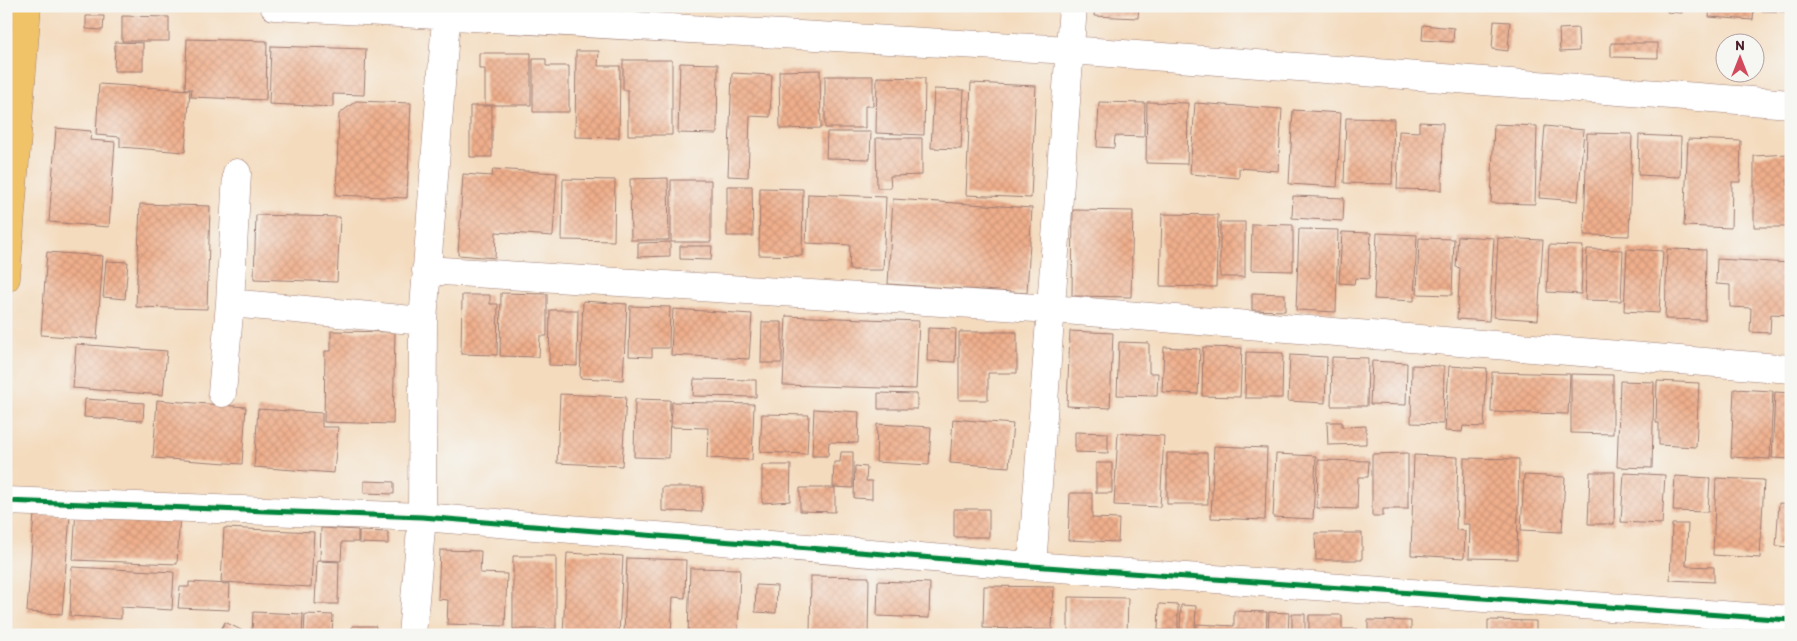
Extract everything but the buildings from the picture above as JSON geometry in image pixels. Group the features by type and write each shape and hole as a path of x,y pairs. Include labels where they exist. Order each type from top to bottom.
{"main road":[{"path":"6,278 28,6"}],"street":[{"path":"274,6 447,10 1070,50 1791,104"},
{"path":"1032,566 1073,6"},
{"path":"412,635 422,517 422,321 447,10"},
{"path":"222,393 230,303 237,173"},
{"path":"426,270 1052,309 1791,369"},
{"path":"230,303 422,321"},
{"path":"6,501 422,517 1032,566 1791,620"}],"cycle path":[{"path":"6,501 422,517 1032,566 1791,620"}]}
